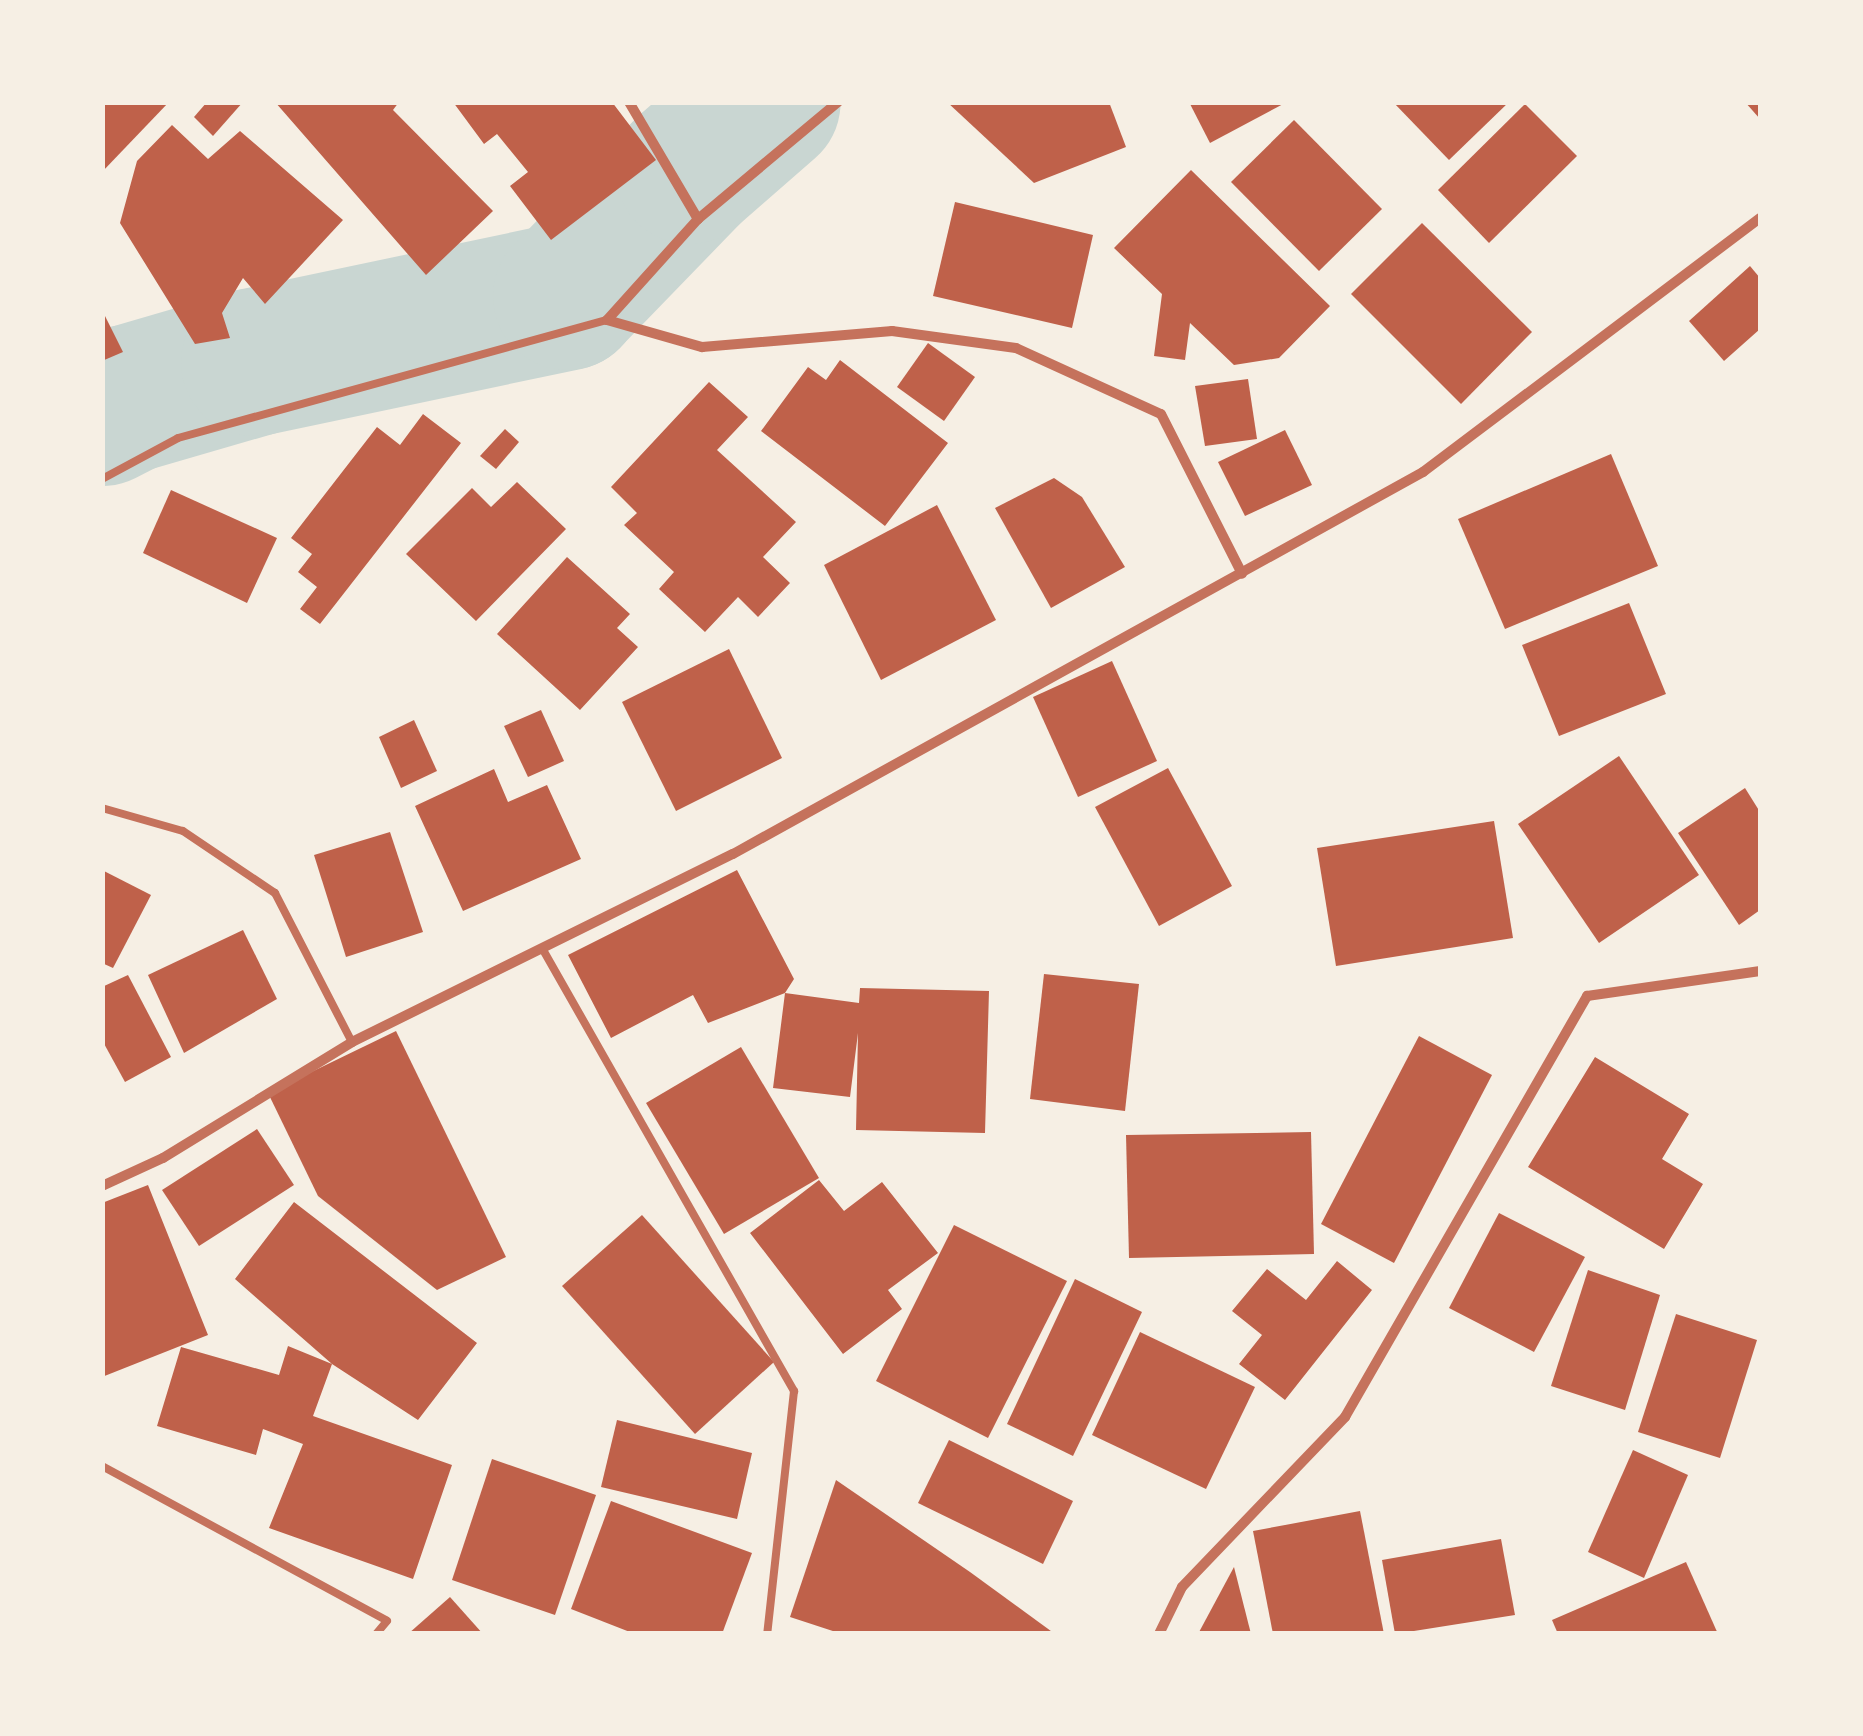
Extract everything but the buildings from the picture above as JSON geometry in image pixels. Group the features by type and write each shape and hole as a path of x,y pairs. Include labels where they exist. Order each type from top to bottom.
{"street":[{"path":"629,102 698,219"},
{"path":"838,102 698,219 608,320 702,347 892,331 1016,348 1161,414 1242,574"},
{"path":"102,1186 163,1158 352,1042 733,854 1424,472 1760,218"},
{"path":"1159,1634 1182,1587 1346,1417 1587,996 1760,970"}],"lane":[{"path":"102,479 178,438 608,320"},
{"path":"102,808 183,831 275,894 352,1042"},
{"path":"542,948 794,1391 767,1634"},
{"path":"102,1466 386,1621 376,1634"}],"waterway":[{"path":"102,412 128,399 255,362 567,296 689,170 767,102"}]}
